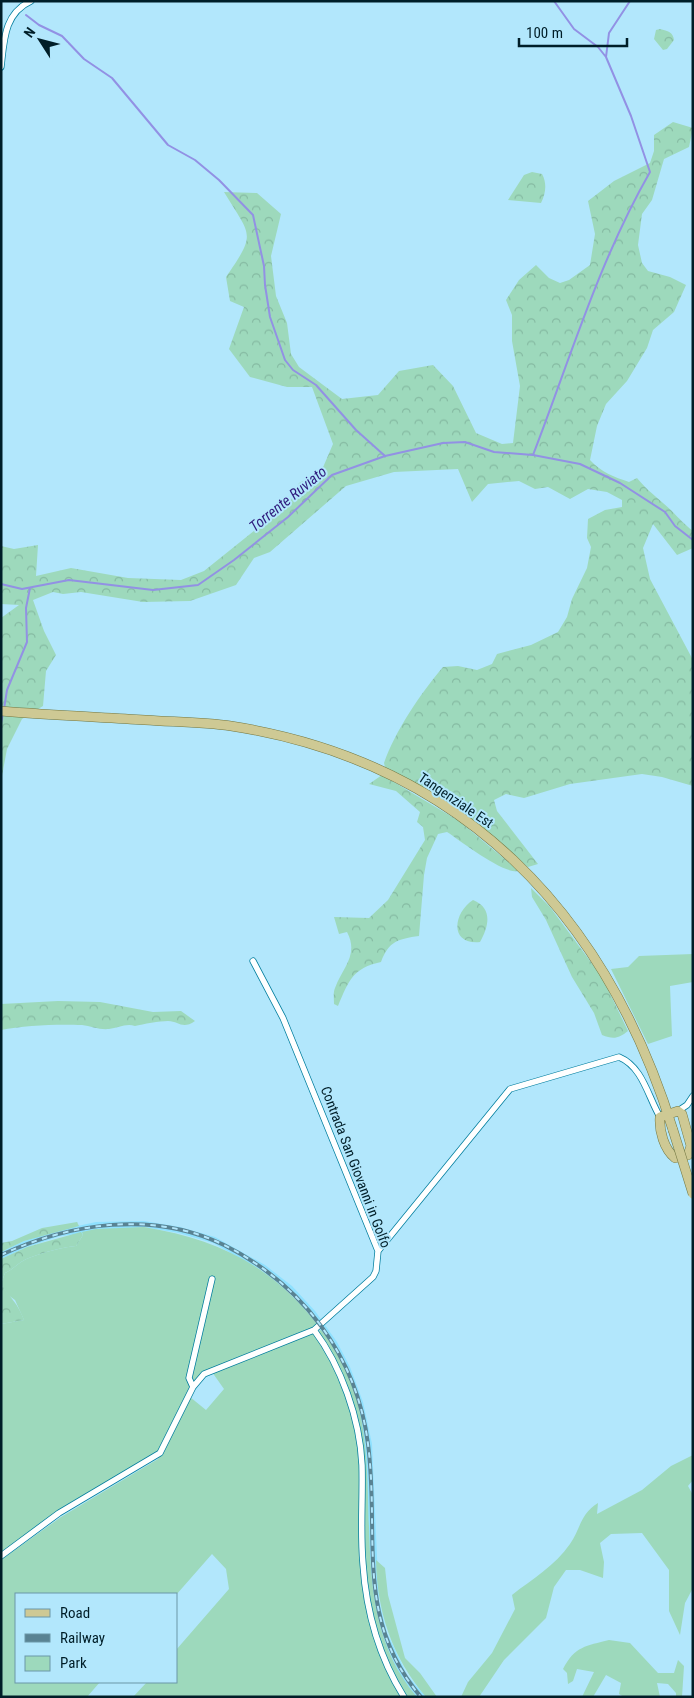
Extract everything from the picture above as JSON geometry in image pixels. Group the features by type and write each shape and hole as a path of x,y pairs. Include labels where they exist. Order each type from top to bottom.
{"main road":[{"name":"Tangenziale Est","path":"1,711 230,726 318,746 376,767 428,796 493,842 524,869 553,901 603,968 647,1055 664,1115 673,1130 693,1194"},
{"path":"678,1111 682,1114 691,1146 688,1155 675,1158 670,1154 659,1126 664,1115 678,1111"}],"street":[{"path":"1,67 10,19 22,5 31,1"},
{"name":"Contrada San Giovanni in Golfo","path":"1,1556 60,1514 160,1453 193,1387 204,1374 314,1330 372,1277 376,1271 378,1251 290,1033 253,961"},
{"path":"378,1251 510,1089 619,1057 632,1064 640,1074 664,1115"},
{"path":"678,1111 687,1105 693,1096"},
{"path":"193,1387 189,1378 212,1279"},
{"path":"314,1330 328,1349 350,1402 362,1463 363,1564 367,1593 379,1647 404,1697"}],"shaded area":[{"path":"144,1221 180,1227 215,1237 265,1265 292,1286 315,1311 337,1342 350,1367 363,1402 372,1444 379,1601 387,1633 407,1675 426,1697 417,1697 402,1679 381,1635 373,1602 331,1346 310,1315 288,1291 261,1270 213,1243 179,1233 144,1227 60,1236 27,1247 1,1259 1,1252 24,1241 59,1230 96,1222"}],"green space":[{"path":"660,29 670,32 674,40 667,49 663,50 654,39 656,30"},
{"path":"673,122 693,128 689,147 664,159 652,200 642,214 638,245 642,263 648,271 670,277 686,285 674,312 653,330 647,348 627,381 606,404 597,426 590,460 603,471 618,478 629,482 637,478 693,531 693,548 677,555 653,524 643,548 650,579 693,660 693,786 662,777 642,774 570,784 524,798 506,794 494,800 497,811 538,864 528,867 464,814 385,767 384,763 402,725 426,688 443,667 458,666 477,670 492,664 497,654 531,645 558,632 567,617 572,599 587,568 591,547 587,538 588,519 605,510 622,507 622,500 607,492 588,489 570,499 548,487 535,489 519,481 488,484 472,502 458,469 394,472 346,486 270,552 254,558 236,585 190,601 143,602 81,592 63,594 53,592 33,600 44,631 56,655 46,671 43,706 22,719 7,749 1,781 1,618 19,605 1,604 1,546 14,549 38,545 36,576 71,568 128,578 181,580 204,571 290,502 299,483 321,472 333,444 312,387 287,387 250,377 229,349 244,307 230,301 226,277 243,251 247,234 245,227 224,192 257,193 281,214 271,256 276,296 287,323 291,354 299,367 342,399 378,395 399,371 433,365 453,386 476,433 502,444 513,443 520,386 512,341 512,315 506,300 519,280 536,265 549,278 560,283 569,280 590,265 595,234 588,201 614,181 650,163 654,151 654,135"},
{"path":"532,172 542,174 545,181 545,192 541,203 508,200 524,175"},
{"path":"382,775 459,821 519,871 512,871 493,863 447,832 438,834 427,858 419,936 395,942 387,949 381,962 364,968 353,976 338,1006 334,1004 334,990 351,954 351,948 347,932 339,934 334,917 369,918 388,900 425,840 423,827 417,822 420,812 396,791 369,784"},
{"path":"531,888 550,907 602,977 628,1031 622,1035 613,1038 602,1035 594,1013 572,977 546,920 532,897"},
{"path":"473,900 484,908 487,918 486,930 480,942 470,942 463,939 457,927 461,912"},
{"path":"693,954 693,982 670,986 672,1036 648,1044 611,969 628,967 639,956"},
{"path":"58,1001 100,1002 153,1012 181,1011 195,1021 187,1025 165,1021 135,1026 125,1025 109,1029 82,1025 63,1025 31,1026 1,1030 1,1004"},
{"path":"77,1222 79,1226 24,1241 1,1252 1,1243 12,1241 42,1228"},
{"path":"144,1227 195,1239 219,1247 241,1258 281,1286 318,1325 201,1373 196,1379 158,1452 57,1514 1,1554 1,1324 24,1320 15,1300 8,1295 1,1284 5,1273 32,1257 76,1246 83,1235 82,1232 96,1229"},
{"path":"81,1232 83,1235 76,1246 47,1252 21,1262 5,1273 1,1284 1,1259 27,1247"},
{"path":"1,1284 22,1314 24,1320 1,1324"},
{"path":"321,1330 347,1372 361,1417 367,1465 371,1562 377,1610 391,1655 417,1697 133,1697 146,1683 178,1683 178,1648 229,1589 226,1569 212,1554 178,1593 15,1593 15,1683 99,1683 87,1697 1,1697 1,1560 61,1517 158,1459 190,1397 206,1410 224,1389 212,1372"},
{"path":"693,1455 693,1480 688,1486 693,1495 693,1588 685,1603 680,1635 669,1611 669,1570 642,1533 611,1534 600,1543 604,1562 603,1578 580,1570 566,1570 554,1587 546,1618 504,1660 479,1697 461,1697 468,1682 492,1653 515,1609 512,1595 550,1566 564,1552 592,1507 598,1503 597,1514 642,1490 671,1466"},
{"path":"376,1560 385,1568 388,1595 405,1658 420,1673 437,1697 426,1697 414,1682 396,1650 383,1616 379,1598"},
{"path":"609,1640 630,1643 658,1673 674,1673 678,1660 684,1666 682,1697 676,1697 676,1693 668,1684 657,1683 660,1697 624,1697 619,1694 621,1683 606,1675 593,1697 582,1697 594,1672 577,1669 573,1681 568,1684 567,1673 563,1669 567,1661 577,1651"}],"waterway":[{"path":"554,1 574,29 598,47 606,57"},
{"path":"533,455 600,275 615,240 650,172 631,116 606,57 609,33 630,1"},
{"path":"26,15 39,25 62,36 84,59 112,78 168,145 195,160 219,180 253,215 264,266 270,317 285,360 293,370 316,385 356,430 385,456"},
{"name":"Torrente Ruviato","path":"1,584 22,589 69,580 153,590 198,585 234,560 288,517 332,475 385,456 443,443 465,442 494,452 533,455 580,464 620,483 665,512 675,526 693,540"},
{"path":"4,709 7,690 27,642 26,608 30,588"},
{"path":"1,723 3,713"}],"railway":[{"path":"1,1255 55,1235 83,1229 140,1224 169,1227 197,1234 224,1245 252,1261 278,1280 301,1302 321,1326 338,1353 352,1381 362,1412 368,1444 371,1478 372,1544 378,1607 386,1638 400,1668 421,1697"}]}
